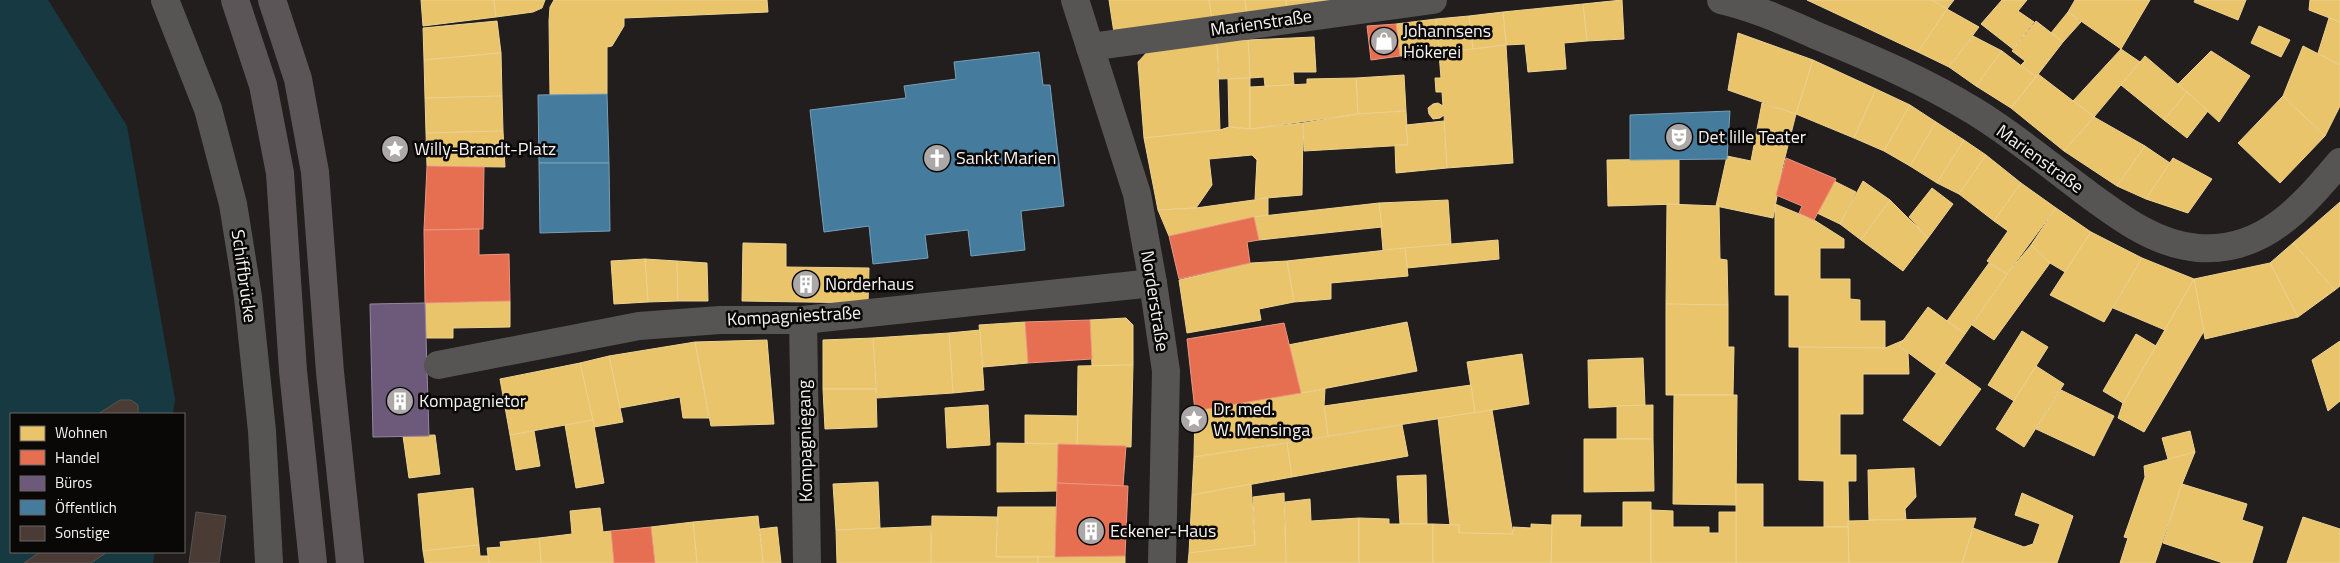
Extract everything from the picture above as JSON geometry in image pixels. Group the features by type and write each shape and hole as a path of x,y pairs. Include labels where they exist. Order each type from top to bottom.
{"main road":[{"path":"235,0 263,85 280,173 293,371 313,563"},
{"path":"272,0 298,79 315,172 330,372 350,563"}],"street":[{"name":"Schiffbrücke","path":"165,0 208,109 234,204 248,297 262,431 269,563"},
{"name":"Norderstraße","path":"1075,0 1137,194 1153,283 1166,371 1162,563"},
{"name":"Marienstraße","path":"1090,47 1433,0"},
{"name":"Marienstraße","path":"1738,4 1899,70 1975,112 2128,223 2166,241 2198,248 2234,246 2276,229 2308,200 2340,162"},
{"name":"Kompagniestraße","path":"438,365 638,326 720,320 803,320 1153,283"},
{"name":"Kompagniegang","path":"803,320 806,563"}],"water":[{"path":"0,0 48,0 127,126 175,399 173,413 10,413 10,553 155,553 153,563 0,563"}],"building: Wohnen":[{"path":"421,0 494,0 496,17 423,26"},
{"path":"494,0 545,0 542,8 533,12 496,17"},
{"path":"554,0 767,0 768,12 624,18 624,26 612,46 607,47 607,94 550,95 549,21 550,7"},
{"path":"1109,0 1209,0 1212,19 1114,33"},
{"path":"1209,0 1245,0 1247,14 1212,19"},
{"path":"1245,0 1286,0 1287,8 1247,14"},
{"path":"1286,0 1312,0 1313,6 1287,8"},
{"path":"1312,0 1348,0 1313,6"},
{"path":"1622,0 1624,39 1587,41 1583,4"},
{"path":"1807,0 1932,0 1947,9 1918,52"},
{"path":"1932,0 1954,0 1947,9"},
{"path":"2002,0 2027,0 2018,11 2034,22 2013,49 1981,24"},
{"path":"2075,0 2150,0 2121,49 2068,12"},
{"path":"2195,0 2246,0 2238,20 2194,2"},
{"path":"2310,0 2340,0 2340,22 2309,10"},
{"path":"1583,4 1587,41 1564,43 1566,69 1528,72 1525,44 1506,45 1503,12"},
{"path":"1947,9 1979,27 1949,67 1918,52"},
{"path":"1503,12 1506,45 1473,49 1469,16"},
{"path":"2068,12 2081,22 2063,42 2051,33"},
{"path":"1469,16 1473,49 1439,53 1436,19"},
{"path":"2329,18 2340,22 2340,65 2318,53"},
{"path":"1436,19 1439,53 1400,56 1396,24"},
{"path":"497,21 501,53 424,60 423,28"},
{"path":"2036,21 2063,42 2036,77 2021,65 2025,61 2012,51"},
{"path":"2259,26 2290,40 2281,57 2251,43"},
{"path":"1738,33 1813,60 1796,114 1728,90"},
{"path":"1973,36 2002,51 1976,86 1949,67"},
{"path":"1314,37 1316,72 1293,72 1294,85 1265,86 1264,77 1250,78 1248,40"},
{"path":"1248,40 1250,78 1219,79 1217,42"},
{"path":"1217,42 1220,130 1144,138 1138,62 1150,49"},
{"path":"1506,45 1513,163 1447,168 1444,115 1433,119 1429,114 1428,108 1438,103 1443,106 1442,92 1436,92 1435,78 1441,78 1439,53"},
{"path":"2303,46 2340,65 2340,106 2325,136 2283,96"},
{"path":"2121,49 2140,62 2094,117 2073,101"},
{"path":"2002,51 2036,77 2011,108 1976,86"},
{"path":"2211,51 2250,76 2219,122 2178,84"},
{"path":"501,53 502,96 425,98 424,60"},
{"path":"2145,56 2187,92 2164,120 2121,85"},
{"path":"1813,60 1876,89 1854,138 1796,114"},
{"path":"2038,74 2094,117 2064,151 2011,108"},
{"path":"1404,75 1406,111 1358,114 1356,78"},
{"path":"1250,78 1250,129 1229,127 1228,79"},
{"path":"1356,78 1358,114 1250,129 1250,87 1307,84 1307,79"},
{"path":"1876,89 1910,105 1884,151 1854,138"},
{"path":"2187,92 2208,111 2187,138 2164,120"},
{"path":"502,96 503,131 426,133 425,98"},
{"path":"2283,96 2325,136 2280,183 2238,143"},
{"path":"1762,103 1796,114 1782,169 1773,218 1716,206 1727,156 1751,161"},
{"path":"1910,105 1936,122 1910,166 1884,151"},
{"path":"1406,111 1408,145 1304,151 1303,123 1358,114"},
{"path":"2094,117 2145,146 2117,186 2064,151"},
{"path":"1444,121 1447,168 1396,173 1395,145 1408,145 1406,125"},
{"path":"1936,122 1964,140 1937,183 1910,166"},
{"path":"1303,123 1302,195 1255,199 1257,160 1252,155 1209,159 1212,185 1196,208 1158,210 1144,138 1220,130 1229,127 1250,129"},
{"path":"503,131 505,167 427,166 426,133"},
{"path":"1964,140 1986,155 1959,194 1937,183"},
{"path":"2145,146 2170,163 2146,199 2117,186"},
{"path":"1986,155 2021,183 1994,221 1959,194"},
{"path":"2173,158 2212,179 2188,213 2146,199"},
{"path":"1679,159 1679,204 1608,206 1607,160"},
{"path":"1834,181 1856,192 1840,224 1817,213"},
{"path":"1863,181 1890,200 1861,240 1840,224"},
{"path":"2021,183 2056,208 2007,274 1987,261 2008,231 1994,221"},
{"path":"1932,188 1953,204 1928,238 1909,217"},
{"path":"1268,198 1268,215 1169,236 1158,210 1196,208"},
{"path":"1448,200 1451,244 1383,250 1379,203"},
{"path":"1890,200 1928,238 1903,271 1861,240"},
{"path":"2340,202 2340,286 2335,290 2293,243"},
{"path":"1379,203 1382,227 1259,240 1254,217"},
{"path":"1667,204 1719,206 1720,259 1727,260 1728,305 1666,304"},
{"path":"1775,204 1814,220 1844,239 1844,248 1820,248 1820,279 1850,279 1850,299 1860,300 1860,321 1885,321 1885,348 1789,347 1789,295 1775,295"},
{"path":"2056,208 2091,232 2065,272 2050,263 2031,245"},
{"path":"2091,232 2142,258 2104,322 2050,295"},
{"path":"1498,240 1499,259 1407,268 1405,248"},
{"name":"Norderhaus","path":"743,243 786,244 786,267 869,268 868,303 742,301"},
{"path":"2293,243 2335,290 2298,317 2270,263"},
{"path":"2031,245 2050,263 1994,340 1972,325 2007,274"},
{"path":"1405,248 1408,276 1331,283 1331,299 1294,302 1287,261"},
{"path":"2142,258 2194,279 2165,330 2113,308"},
{"path":"645,259 677,261 678,301 648,302"},
{"path":"645,259 648,302 614,304 611,261"},
{"path":"677,261 707,263 708,301 678,301"},
{"path":"1287,261 1294,302 1259,309 1261,320 1187,333 1179,280 1251,263"},
{"path":"1989,263 2007,274 1965,334 1947,321"},
{"path":"2270,263 2298,317 2205,339 2194,279"},
{"path":"2194,279 2204,331 2144,432 2118,418 2123,403"},
{"path":"510,301 510,327 453,328 453,338 426,338 425,303"},
{"path":"1666,304 1728,305 1728,347 1734,347 1733,395 1666,395"},
{"path":"1928,307 1965,334 1937,374 1899,346"},
{"path":"1126,318 1133,325 1133,365 1092,366 1090,320"},
{"path":"1025,322 1028,363 983,367 979,325"},
{"path":"1407,322 1417,371 1301,393 1288,345"},
{"path":"980,330 984,390 953,393 949,333"},
{"path":"2022,331 2048,347 2014,401 1988,385"},
{"path":"949,333 953,393 877,398 873,338"},
{"path":"2136,334 2156,346 2123,403 2103,391"},
{"path":"873,338 876,389 823,389 823,340"},
{"path":"767,340 774,424 711,426 695,342"},
{"path":"1904,340 1899,346 1908,353 1909,374 1863,374 1863,414 1840,414 1840,455 1856,455 1856,481 1848,481 1849,527 1824,527 1824,481 1799,480 1799,347 1885,348"},
{"path":"2340,341 2340,401 2328,411 2312,360"},
{"path":"695,342 709,418 683,418 680,397 620,408 609,356"},
{"path":"1522,354 1529,404 1475,413 1467,362"},
{"path":"609,356 623,422 594,427 580,363"},
{"path":"1643,358 1645,405 1589,408 1588,360"},
{"path":"580,363 593,420 510,435 500,379"},
{"path":"1944,363 1981,389 1940,446 1903,420"},
{"path":"1133,365 1131,447 1077,445 1078,366"},
{"path":"2036,366 2064,384 2024,447 1996,429"},
{"path":"1471,385 1475,413 1328,436 1324,406"},
{"path":"823,389 876,389 877,427 825,429"},
{"path":"1325,389 1324,406 1328,436 1194,457 1195,411"},
{"path":"2061,390 2114,416 2094,456 2036,429"},
{"path":"1674,395 1737,395 1736,505 1673,504"},
{"path":"988,405 990,445 947,448 945,408"},
{"path":"1653,405 1653,439 1617,439 1617,406"},
{"path":"1492,410 1513,534 1459,533 1459,525 1450,525 1438,418"},
{"path":"1025,415 1078,416 1077,445 1025,443"},
{"path":"593,420 604,483 576,488 565,425"},
{"path":"1402,425 1408,456 1292,477 1287,443"},
{"path":"534,431 540,466 516,470 510,435"},
{"path":"2190,431 2195,452 2168,459 2162,438"},
{"path":"435,435 440,474 409,478 403,436"},
{"path":"1584,439 1653,439 1654,491 1584,492"},
{"path":"997,443 1058,444 1057,491 997,492"},
{"path":"1287,443 1292,477 1192,495 1194,457"},
{"path":"2195,452 2155,563 2120,563 2128,538 2124,537 2145,477 2144,466"},
{"path":"1914,468 1916,497 1905,509 1906,520 1869,520 1868,470"},
{"path":"1426,475 1427,524 1400,524 1397,476"},
{"path":"878,482 880,528 836,530 833,484"},
{"path":"1251,484 1255,545 1189,553 1192,495"},
{"path":"1736,484 1763,484 1763,527 1849,527 1849,563 1736,563"},
{"path":"2182,484 2247,504 2242,520 2263,527 2252,563 2223,563 2163,543"},
{"path":"473,488 479,545 423,551 418,494"},
{"path":"1284,493 1286,563 1188,563 1189,553 1255,545 1253,497"},
{"path":"2022,493 2073,516 2057,563 1962,563 1973,528 2024,547 2033,544 2040,524 2015,515"},
{"path":"1310,499 1311,521 1359,518 1359,563 1286,563 1285,502"},
{"path":"1623,502 1651,502 1651,563 1551,563 1552,515 1581,515 1580,527 1623,527"},
{"path":"998,507 1057,507 1055,557 996,557"},
{"path":"600,508 603,532 611,531 614,563 541,563 539,538 572,534 570,511"},
{"path":"1651,510 1673,511 1673,527 1709,527 1709,533 1719,533 1719,512 1736,512 1736,563 1651,563"},
{"path":"758,516 763,563 697,563 693,522"},
{"path":"932,516 997,517 996,557 1038,557 1038,563 931,563"},
{"path":"2303,517 2340,529 2340,563 2287,563"},
{"path":"1359,518 1389,519 1389,524 1433,524 1433,563 1359,563"},
{"path":"1976,518 1962,563 1849,563 1848,521"},
{"path":"693,522 697,563 655,563 651,527"},
{"path":"1433,524 1459,525 1459,533 1513,534 1513,527 1531,528 1531,524 1552,525 1551,563 1433,563"},
{"path":"931,526 931,563 837,563 836,530"},
{"path":"777,527 781,563 763,563 760,529"},
{"path":"539,538 541,563 489,563 487,548 501,547 500,542"},
{"path":"479,545 480,556 488,556 489,563 425,563 423,551"},
{"path":"1125,556 1125,563 1038,563 1038,557"}],"building: Handel":[{"name":"Johannsens Hökerei","path":"1396,24 1400,56 1371,60 1367,26"},
{"path":"1786,158 1836,179 1814,220 1799,213 1802,206 1776,195"},
{"path":"427,166 484,167 483,229 424,230"},
{"path":"1254,217 1259,240 1247,242 1250,263 1179,279 1169,236"},
{"path":"479,229 479,255 509,254 510,301 425,303 424,230"},
{"path":"1090,320 1092,359 1028,363 1025,322"},
{"path":"1284,323 1301,393 1195,411 1187,339"},
{"path":"1058,444 1126,446 1123,486 1057,483"},
{"name":"Eckener-Haus","path":"1057,483 1128,486 1125,556 1055,557"},
{"path":"651,527 655,563 614,563 611,531"}],"building: Büros":[{"name":"Kompagnietor","path":"425,303 429,436 373,437 370,304"}],"building: Öffentlich":[{"name":"Sankt Marien","path":"1039,52 1043,85 1050,85 1064,206 1021,211 1025,250 971,256 968,230 925,235 928,258 873,264 869,226 824,232 810,110 906,98 904,86 956,79 954,62"},
{"path":"607,94 609,163 539,163 538,95"},
{"path":"1730,111 1727,159 1630,160 1630,115"},
{"path":"539,163 609,163 610,231 540,233"}],"building: Sonstige":[{"path":"120,400 131,400 138,405 138,413 100,413"},
{"path":"196,512 226,516 219,563 189,563"},
{"path":"39,553 106,553 91,563 24,563"}],"place":[{"name":"Johannsens Hökerei","path":"1384,41"},
{"name":"Det lille Teater","path":"1679,137"},
{"name":"Willy-Brandt-Platz","path":"395,149"},
{"name":"Sankt Marien","path":"937,158"},
{"name":"Norderhaus","path":"806,284"},
{"name":"Kompagnietor","path":"400,401"},
{"name":"Dr. med. W. Mensinga","path":"1194,419"},
{"name":"Eckener-Haus","path":"1091,531"}]}
